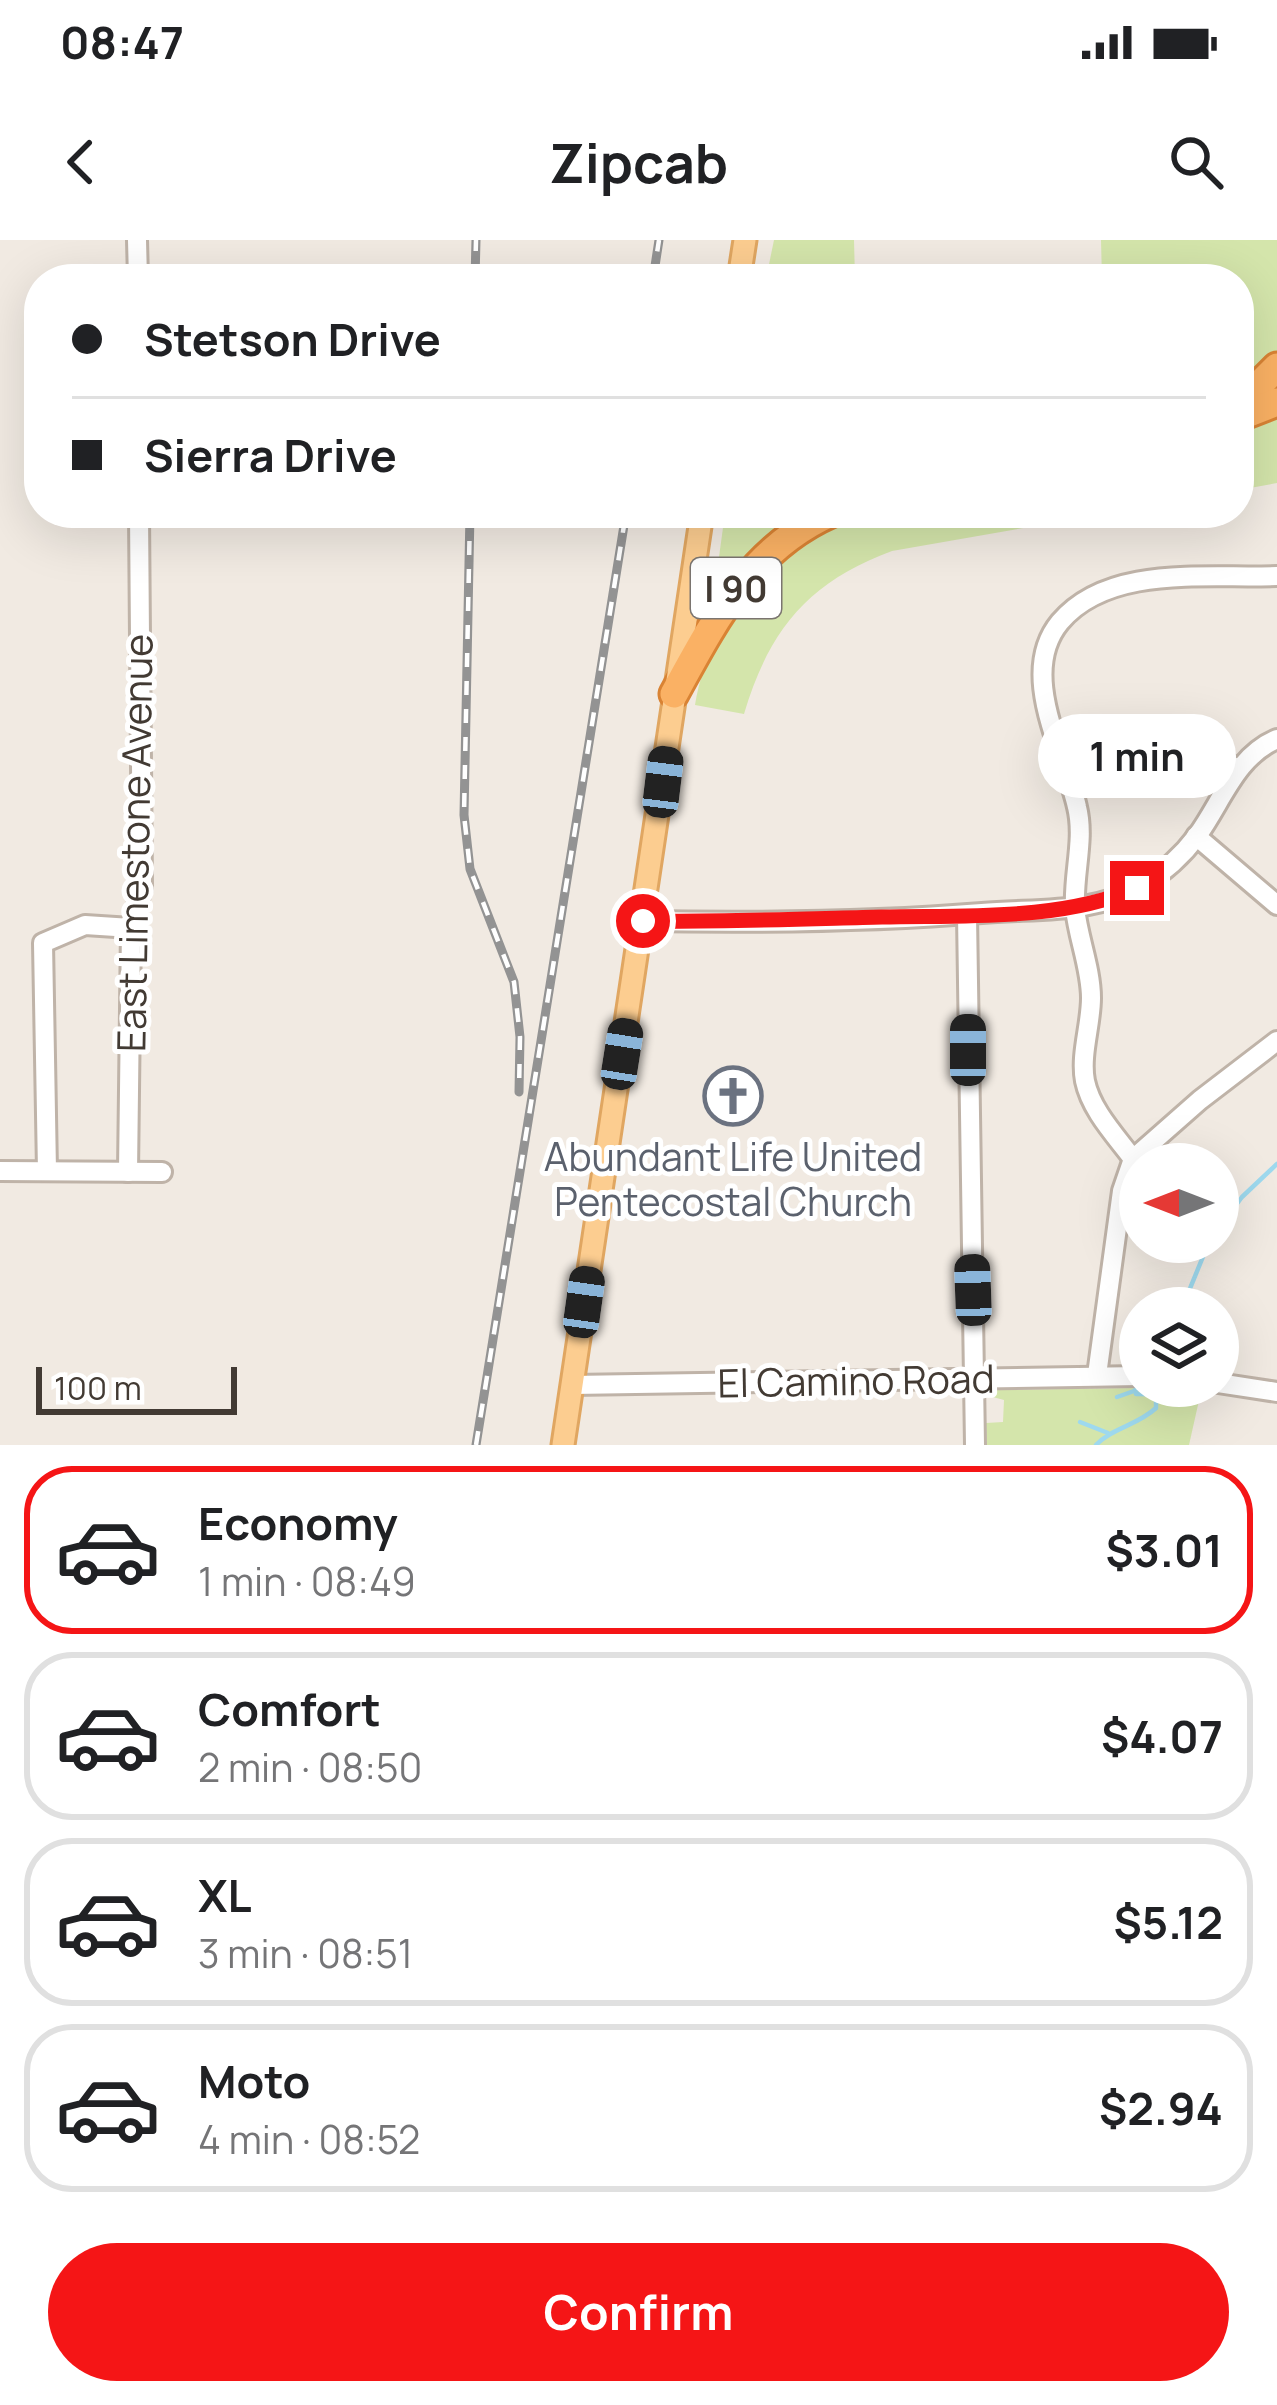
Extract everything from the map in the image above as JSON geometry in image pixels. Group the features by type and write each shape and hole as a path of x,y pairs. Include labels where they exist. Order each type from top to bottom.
{"highway":[{"path":"1254,386 1277,367"},
{"name":"I 90","path":"674,694 733,591 769,552 807,528"}],"main road":[{"path":"563,1445 701,528"}],"street":[{"name":"East Limestone Avenue","path":"128,1172 130,928 142,889 139,528"},
{"path":"1121,1143 1091,1100 1084,1076 1091,996 1075,909 1080,828 1042,677 1046,652 1057,626 1080,602 1108,586 1277,576"},
{"path":"643,921 967,915 1075,909 1104,902 1167,869 1196,836 1238,770 1261,746 1277,739"},
{"path":"1216,755 1238,770"},
{"path":"1196,836 1277,904"},
{"path":"967,915 975,1445"},
{"path":"47,1172 43,943 85,925 130,928"},
{"path":"1150,1143 1277,1041"},
{"path":"0,1171 162,1172"},
{"path":"1097,1375 1119,1213"},
{"name":"El Camino Road","path":"572,1385 1119,1376"},
{"path":"1239,1386 1277,1392"}],"green space":[{"path":"774,240 854,240 855,264 769,264"},
{"path":"1101,240 1277,240 1277,357 1254,374 1254,264 1102,264"},
{"path":"1277,410 1277,483 1254,487 1254,419"},
{"path":"723,528 793,528 713,601"},
{"path":"818,528 1023,528 892,551 863,563 815,594 796,613 766,657 744,714 695,705 702,675 729,617 747,591 793,545"},
{"path":"1119,1388 1119,1407 1198,1407 1189,1445 987,1445 986,1423 1003,1422 1004,1400 989,1396 996,1390"}],"waterway":[{"path":"1239,1201 1277,1164"},
{"path":"1191,1287 1200,1263"},
{"path":"1096,1445 1156,1407"},
{"path":"1080,1422 1108,1433"}],"railway":[{"path":"475,264 476,240"},
{"path":"655,264 659,240"},
{"path":"470,528 464,815 470,869 514,982 519,1092"},
{"path":"476,1445 624,528"}],"place":[{"name":"Abundant Life United Pentecostal Church","path":"733,1096"}],"route":[{"path":"643,921 1075,909 1137,888"}]}
